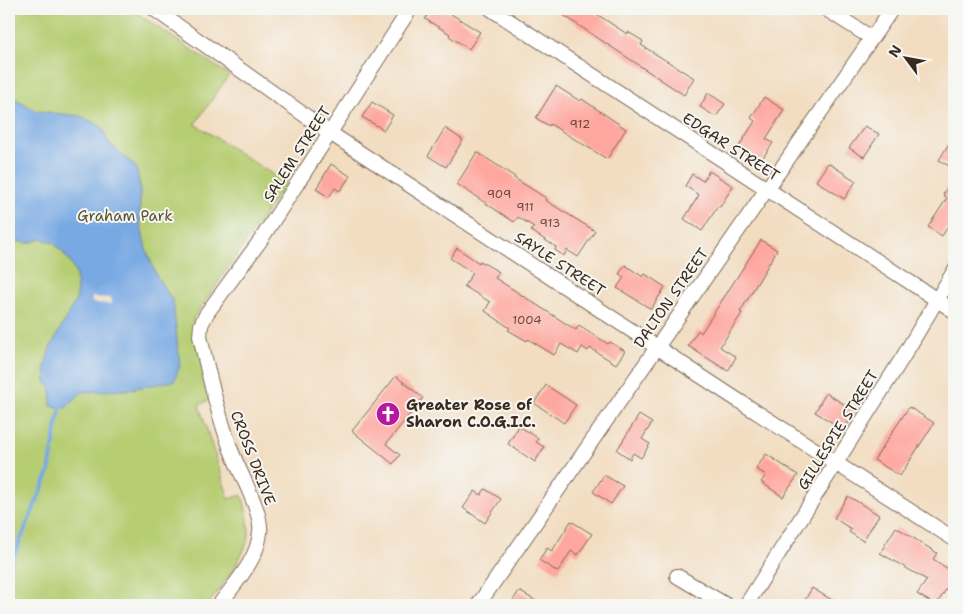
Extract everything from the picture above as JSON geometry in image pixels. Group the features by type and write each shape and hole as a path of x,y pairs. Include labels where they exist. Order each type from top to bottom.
{"street":[{"name":"SAYLE STREET","path":"154,9 330,133 657,348 954,539"},
{"name":"SALEM STREET","path":"207,313 260,240 410,9"},
{"name":"EDGAR STREET","path":"491,9 954,311"},
{"path":"826,9 870,37"},
{"name":"DALTON STREET","path":"478,605 870,37 892,9"},
{"name":"GILLESPIE STREET","path":"746,605 903,357 954,271"},
{"name":"CROSS DRIVE","path":"207,313 201,325 200,336 216,404 230,449 257,511 261,530 258,547 249,564 219,605"},
{"path":"677,576 726,605"}],"green space":[{"name":"Graham Park","path":"9,9 131,9 229,75 195,124 286,183 193,319 211,399 199,405 229,499 242,495 249,529 244,550 208,605 9,605"}],"water":[{"path":"9,95 37,111 80,116 101,126 110,144 136,167 140,186 140,222 146,249 157,277 173,301 180,366 174,381 125,390 82,392 66,408 51,406 51,390 46,381 45,365 50,348 77,298 76,274 69,260 54,243 42,239 27,243 9,240"}],"pier":[{"path":"92,297 111,298 111,304 92,303"}],"building":[{"path":"432,9 443,9 480,32 469,49 449,36 450,34 425,19"},
{"path":"554,9 589,9 627,34 628,32 643,41 641,45 694,78 684,95"},
{"path":"556,86 580,101 582,99 626,129 607,159 550,124 549,126 536,118"},
{"path":"708,93 725,104 716,117 700,107"},
{"path":"764,97 784,110 766,139 773,143 760,162 738,148 755,121 751,118"},
{"path":"372,102 393,115 384,130 362,117"},
{"path":"865,126 879,134 864,157 849,148"},
{"path":"445,128 463,140 446,167 428,156"},
{"path":"954,135 954,169 939,160"},
{"path":"477,152 546,198 545,200 595,231 578,257 567,250 564,256 555,250 556,247 531,231 534,227 518,217 514,222 457,184"},
{"path":"828,163 856,181 844,199 816,181"},
{"path":"331,164 350,176 340,191 335,188 329,197 316,189"},
{"path":"709,171 733,186 702,231 684,219 699,195 685,186 692,174 703,181"},
{"path":"954,176 954,217 942,236 928,227 947,198 943,195"},
{"path":"761,240 777,250 740,312 742,313 720,347 736,357 728,371 688,346 698,330 701,333"},
{"path":"457,248 479,263 480,261 499,272 495,278 576,330 579,325 608,344 610,342 625,351 616,364 590,348 588,351 582,347 578,354 561,344 554,355 528,339 527,341 508,330 510,328 485,311 490,302 464,286 473,273 450,258"},
{"path":"625,265 643,277 645,274 665,287 651,309 617,288 624,277 619,274"},
{"name":"Greater Rose of Sharon C.O.G.I.C.","path":"396,376 423,398 386,444 400,455 393,464 352,431"},
{"path":"546,385 576,405 564,423 534,403"},
{"path":"826,393 855,411 844,430 815,412"},
{"path":"909,407 934,423 900,476 874,460"},
{"path":"639,415 652,423 642,439 650,444 641,458 633,453 630,459 617,450"},
{"path":"519,426 538,438 536,442 544,447 535,462 508,444"},
{"path":"766,454 798,475 783,497 761,482 766,475 756,469"},
{"path":"604,475 623,486 611,504 593,492"},
{"path":"485,489 501,499 485,523 463,508 475,491 481,495"},
{"path":"848,496 879,515 863,541 849,532 851,529 834,518"},
{"path":"571,521 592,534 578,555 571,551 558,572 539,560 547,548 552,551"},
{"path":"896,527 937,553 933,559 954,573 954,577 936,605 917,594 927,580 880,553"},
{"path":"812,588 840,605 802,605"},
{"path":"519,591 543,605 510,605"}],"waterway":[{"path":"9,567 49,472 62,403"}],"place":[{"name":"Greater Rose of Sharon C.O.G.I.C.","path":"388,414"}]}
